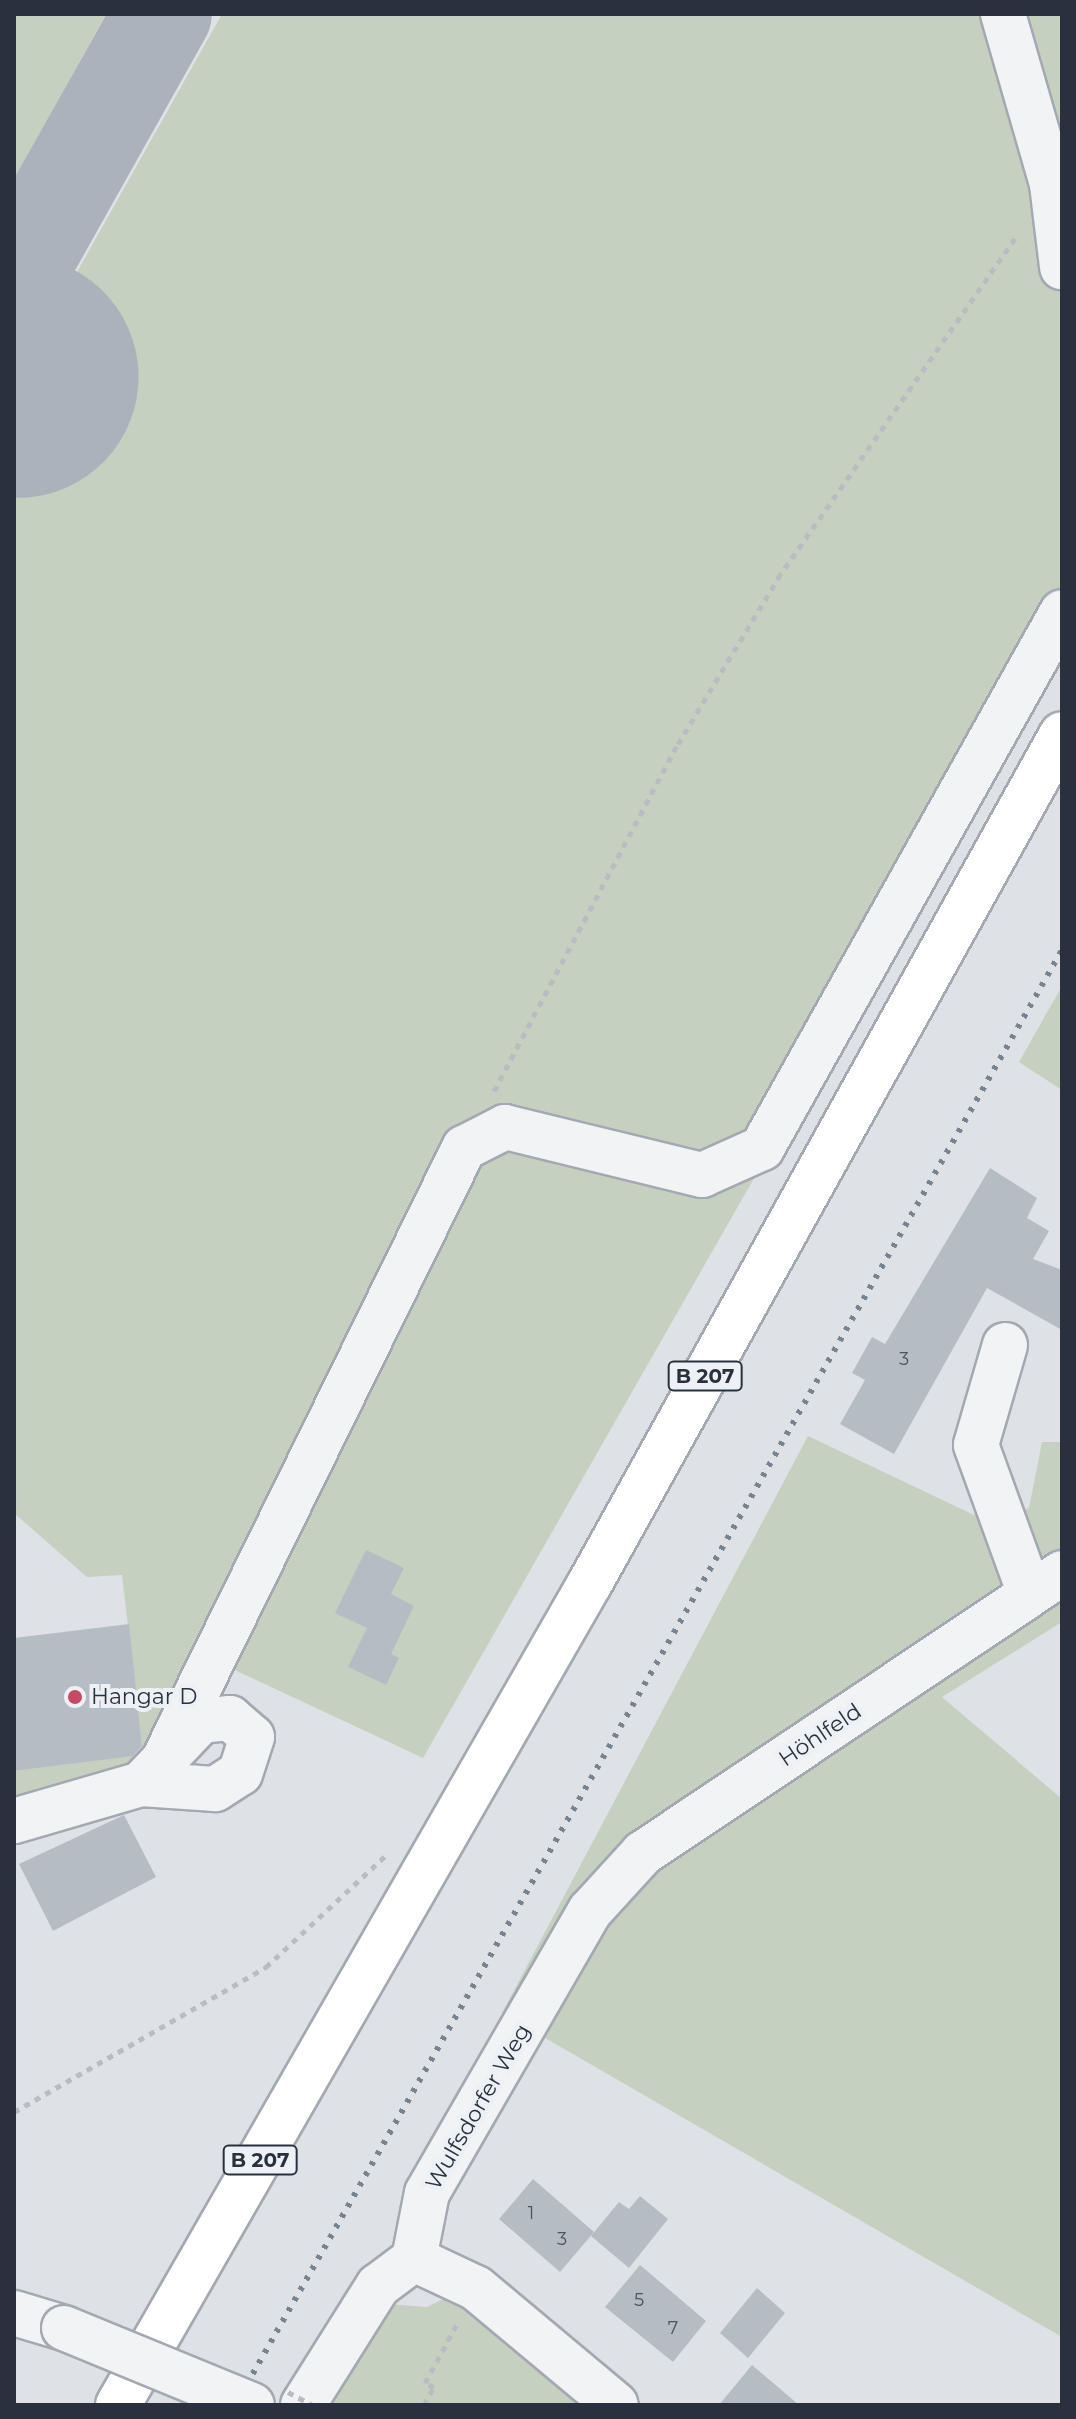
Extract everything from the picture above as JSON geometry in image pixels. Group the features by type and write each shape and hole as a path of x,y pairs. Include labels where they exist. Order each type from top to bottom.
{"main road":[{"name":"B 207","path":"118,2405 582,1597 1062,734"}],"street":[{"path":"1003,14 1057,177 1062,267"},
{"path":"14,1821 152,1772 464,1148 505,1127 702,1175 762,1148 1062,612"},
{"path":"1005,1345 976,1445 1046,1583"},
{"name":"Höhlfeld","path":"590,1911 643,1853 1046,1583"},
{"name":"Wulfsdorfer Weg","path":"414,2259 427,2193 590,1911"},
{"path":"303,2405 378,2286 414,2259 476,2288 616,2405"},
{"path":"14,2313 64,2328 252,2405"}],"path":[{"path":"464,1148 678,744 778,578 1057,177"},
{"path":"14,2112 266,1967"},
{"path":"424,2405 434,2387 425,2383 440,2357"}],"green space":[{"path":"14,14 106,14 14,180"},
{"path":"222,14 1062,14 1062,639 423,1758 226,1666 145,1761 14,1799 14,1771 143,1754 122,1575 87,1577 14,1513 14,384"},
{"path":"1062,986 1062,1090 1019,1062"},
{"path":"808,1436 995,1525 1029,1508 1042,1442 1062,1442 1062,1622 942,1697 1062,1799 1062,2337 502,2013"},
{"path":"455,2293 593,2405 338,2405 323,2397 388,2304 427,2307"}],"building":[{"path":"990,1168 1037,1198 1027,1218 1049,1231 1033,1259 1062,1270 1062,1330 987,1288 894,1454 840,1424 865,1380 852,1373 872,1337 885,1344"},
{"path":"366,1550 404,1568 391,1594 414,1606 391,1654 399,1658 386,1685 348,1667 367,1628 335,1613"},
{"name":"Hangar D","path":"129,1624 142,1746 133,1756 14,1771 14,1638"},
{"path":"124,1815 156,1877 53,1931 19,1864"},
{"path":"533,2179 594,2232 560,2272 499,2219"},
{"path":"640,2196 668,2219 629,2268 591,2236 619,2202 629,2209"},
{"path":"640,2265 706,2321 673,2362 605,2307"},
{"path":"757,2288 785,2313 748,2358 720,2333"},
{"path":"752,2365 799,2405 719,2405"}],"taxiway":[{"path":"14,279 163,14"}],"runway":[{"path":"14,375 18,377"}],"railway":[{"path":"235,2405 1062,950"}],"place":[{"name":"Hangar D","path":"75,1697"}]}
